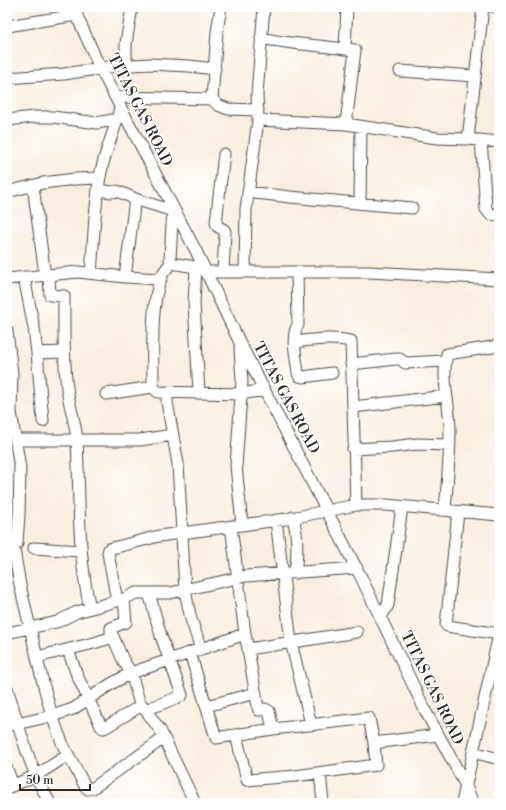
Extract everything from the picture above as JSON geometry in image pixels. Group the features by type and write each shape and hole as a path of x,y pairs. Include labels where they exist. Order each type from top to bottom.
{"street":[{"path":"126,66 126,43 132,7"},
{"path":"212,99 217,32 221,7"},
{"path":"245,272 246,208 258,115 261,38 264,7"},
{"path":"344,49 347,7"},
{"path":"468,139 483,7"},
{"path":"494,7 499,8"},
{"path":"7,26 75,11"},
{"name":"TITAS GAS ROAD","path":"75,11 100,68 264,390 357,568 438,735 465,784 473,803"},
{"path":"261,38 281,42 305,43 355,50 355,62 346,124"},
{"path":"7,78 64,74 100,68 126,66 173,65 215,69"},
{"path":"400,70 475,76"},
{"path":"91,273 101,170 118,119 118,102 212,99 218,105 228,109 258,115 346,124 437,138 499,142"},
{"path":"7,120 34,117 97,123 118,119"},
{"path":"360,203 361,127"},
{"path":"480,140 486,209 490,214 499,215"},
{"path":"223,272 225,232 217,226 216,222 224,154"},
{"path":"7,192 75,179 100,178"},
{"path":"33,186 50,295 64,296 64,352 67,389 77,440 81,551 84,583 90,608"},
{"path":"98,190 115,191 135,199 173,209 171,263 161,278 153,324 153,387 158,392 241,394 264,390"},
{"path":"248,192 412,208"},
{"path":"126,277 135,199"},
{"path":"171,263 223,272 369,272 499,279"},
{"path":"199,392 194,303 202,269"},
{"path":"7,279 78,272 126,277 161,278"},
{"path":"297,272 298,325 295,328 294,342 300,376 303,377 332,373"},
{"path":"24,277 37,353 43,421"},
{"path":"7,332 12,373 9,412 13,444 20,468 17,543 10,544 52,716 68,755 88,789 93,788 164,738"},
{"path":"294,342 316,340 345,340 351,342 356,505"},
{"path":"240,343 241,394 236,466 242,524"},
{"path":"446,510 450,430 446,396 445,361 447,354 452,352 499,346"},
{"path":"37,353 64,352"},
{"path":"351,364 396,359 400,359 405,363 445,361"},
{"path":"106,394 153,387"},
{"path":"167,392 178,464 185,591 191,619 201,649"},
{"path":"353,407 446,396"},
{"path":"13,444 77,440 140,440 173,435"},
{"path":"354,449 418,444 449,445"},
{"path":"195,803 160,730 144,708 135,689 131,674 113,637 111,628 126,622 108,553 109,549 159,536 276,520 356,505 499,514"},
{"path":"381,617 388,605 402,507"},
{"path":"458,512 446,625 499,634 462,803"},
{"path":"293,517 297,532 298,553 295,573"},
{"path":"276,520 291,642 311,724"},
{"path":"231,526 245,634 258,708 259,710 265,709 269,711 273,729"},
{"path":"34,548 81,551"},
{"path":"7,633 57,622 90,608 120,600 136,593 170,593 185,591 237,578 357,568"},
{"path":"68,650 77,675 103,728 144,708 181,696 182,693 169,661 152,608 149,593"},
{"path":"248,649 357,632"},
{"path":"7,726 52,716 73,708 111,684 131,674 245,634"},
{"path":"37,657 113,637"},
{"path":"190,653 216,738 273,729 311,724 369,718 374,743 376,765 250,781 247,780 236,735"},
{"path":"7,688 37,775 44,793 50,803"},
{"path":"206,706 256,693"},
{"path":"374,743 438,735"},
{"path":"473,752 499,759"},
{"path":"7,769 10,787 37,775 68,755"},
{"path":"320,773 323,803"}]}
